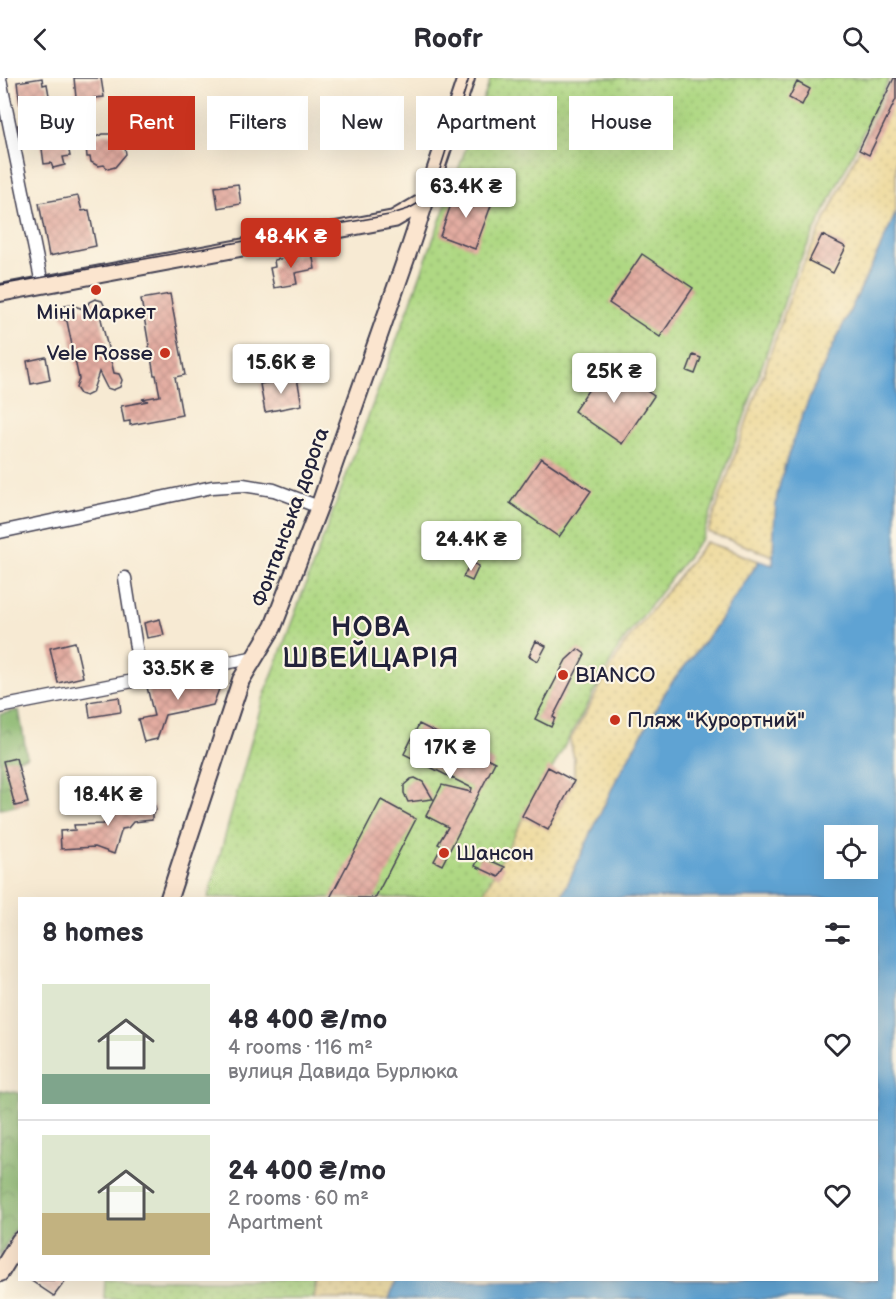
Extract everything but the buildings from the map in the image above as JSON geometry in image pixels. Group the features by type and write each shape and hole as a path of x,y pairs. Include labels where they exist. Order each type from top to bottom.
{"main road":[{"name":"Фонтанська дорога","path":"169,897 241,680 273,627 319,507 410,247 466,78"},
{"path":"0,293 394,219 425,201"},
{"path":"394,219 400,225 410,247"},
{"path":"0,1273 18,1243"}],"street":[{"path":"0,80 42,284"},
{"path":"0,532 212,487 243,485 274,490 319,507"},
{"path":"125,578 141,679"},
{"path":"0,707 256,657"}],"green space":[{"path":"491,78 890,78 795,271 702,538 620,645 482,897 208,897 262,702 465,150 557,150 557,96 485,96"},
{"path":"19,710 27,757 17,759 28,803 0,809 0,714"},
{"path":"0,1090 18,1093 18,1224 0,1256"},
{"path":"105,1281 316,1281 313,1299 104,1299"}],"sand":[{"path":"896,78 896,214 816,382 774,531 773,556 708,532 797,277"},
{"name":"Пляж \"Курортний\"","path":"706,542 759,561 712,632 669,686 616,780 561,897 482,897 524,817 548,829 574,781 574,758 570,740 623,646"},
{"path":"317,1281 396,1281 389,1299 314,1299"}],"water":[{"path":"896,212 896,1299 389,1299 396,1281 878,1281 878,897 561,897 616,780 669,686 712,632 759,561 773,565 774,519 778,491 788,454 816,384"}],"tram line":[{"path":"0,285 389,215 408,209 424,200 435,185 469,78"}],"place":[{"name":"Міні Маркет","path":"96,290"},
{"name":"Vele Rosse","path":"165,353"},
{"name":"BIANCO","path":"563,675"},
{"name":"Пляж \"Курортний\"","path":"615,720"},
{"name":"Шансон","path":"444,853"}],"district":[{"name":"НОВА ШВЕЙЦАРІЯ","path":"371,642"}]}
